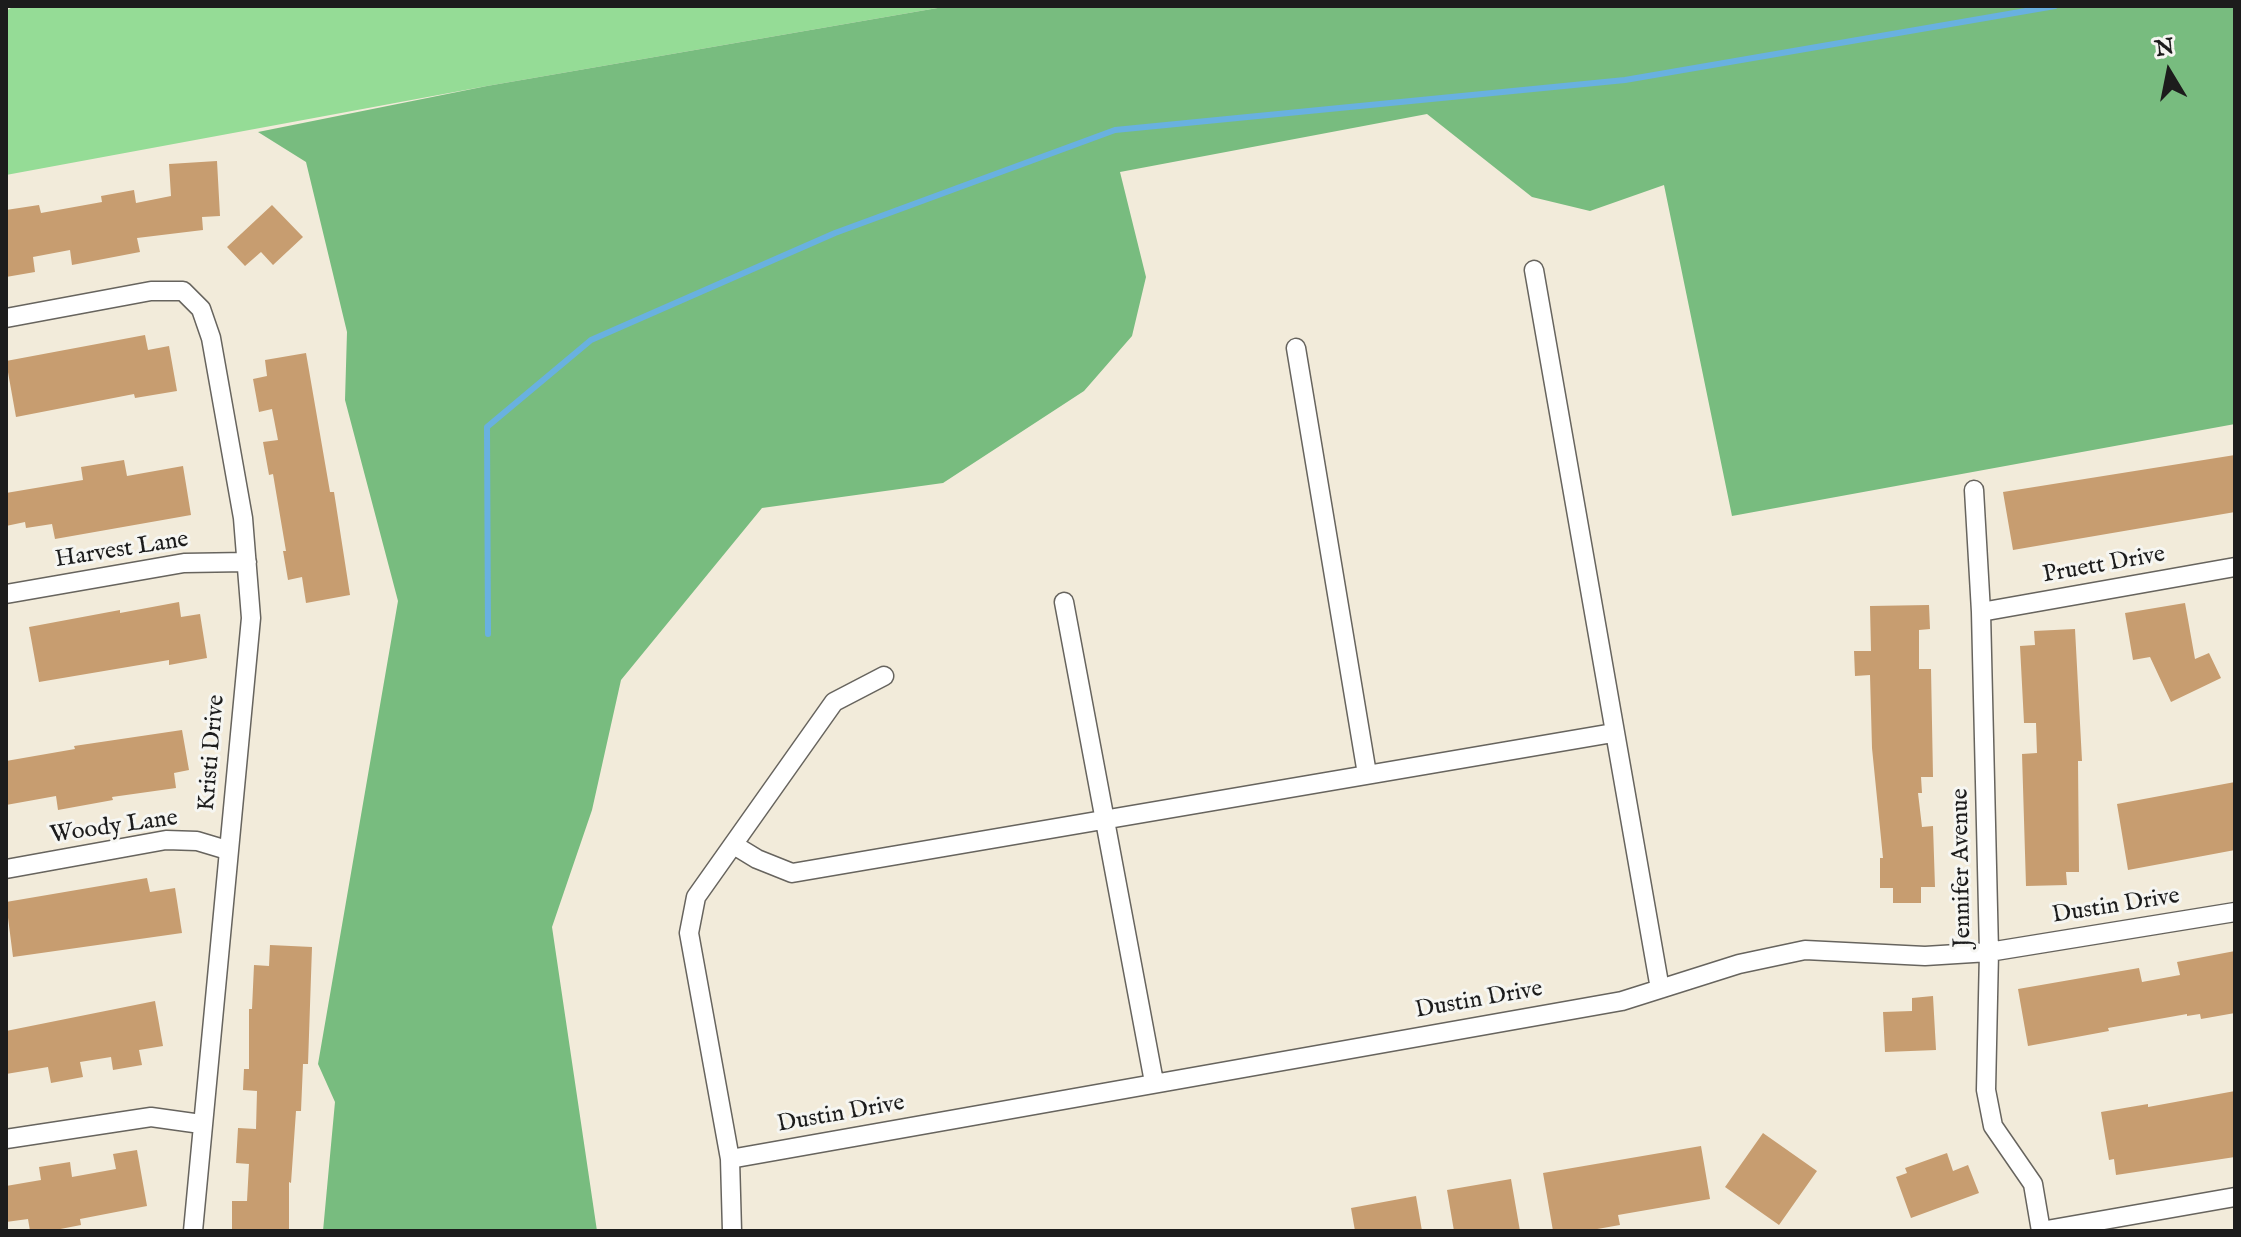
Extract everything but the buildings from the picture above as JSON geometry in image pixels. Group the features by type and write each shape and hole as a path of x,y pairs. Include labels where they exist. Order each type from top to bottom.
{"street":[{"path":"1534,270 1660,989"},
{"name":"Kristi Drive","path":"6,318 151,291 183,291 201,309 211,338 243,518 251,618 193,1231"},
{"path":"1296,348 1367,774"},
{"name":"Jennifer Avenue","path":"1974,490 1981,612 1989,952 1986,1090 1993,1126 2033,1184 2041,1231"},
{"name":"Harvest Lane","path":"6,594 184,563 247,562"},
{"name":"Pruett Drive","path":"1981,612 2235,567"},
{"path":"1064,602 1154,1082"},
{"path":"732,1231 730,1159 689,933 696,897 834,702 884,676"},
{"path":"734,845 757,859 792,873 1613,733"},
{"name":"Woody Lane","path":"6,869 166,840 197,841 227,850"},
{"name":"Dustin Drive","path":"730,1159 1622,1001 1739,964 1805,950 1925,956 1989,952 2235,912"},
{"path":"6,1139 151,1117 201,1124"},
{"path":"2041,1231 2235,1197"}],"green space":[{"path":"14,6 949,6 487,86 6,175 6,11"},
{"path":"949,6 2235,6 2235,424 1732,516 1664,185 1590,211 1532,197 1427,114 1120,172 1146,277 1132,336 1084,391 943,483 762,508 621,680 592,810 552,927 597,1231 323,1231 335,1102 318,1064 398,601 345,400 347,332 306,162 258,132 487,86"}],"waterway":[{"path":"488,634 487,427 591,340 835,233 1115,130 1625,80 2055,6"}]}
